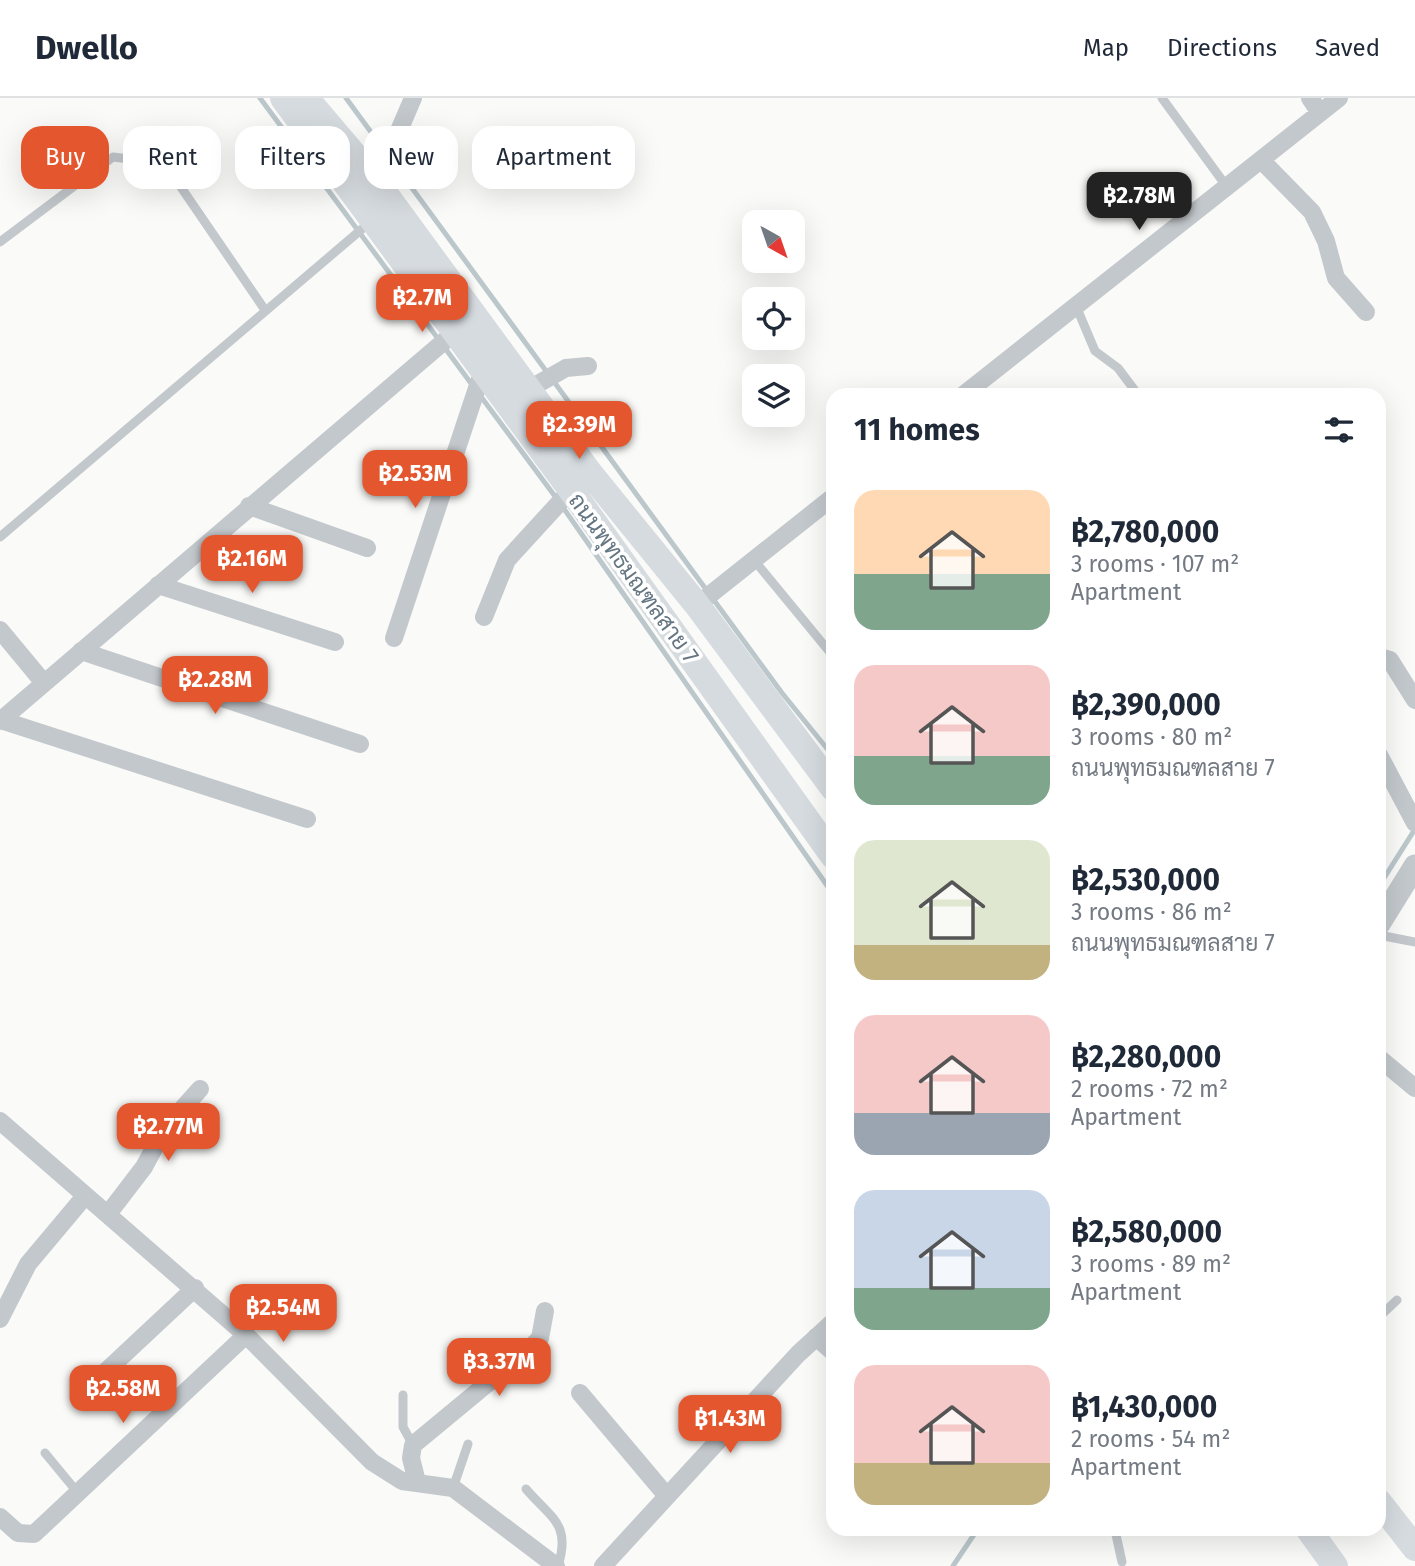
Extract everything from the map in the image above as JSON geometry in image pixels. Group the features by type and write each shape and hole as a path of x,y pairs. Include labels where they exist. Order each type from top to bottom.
{"main road":[{"name":"ถนนพุทธมณฑลสาย 7","path":"283,98 453,333 478,382 569,492 826,846"},
{"name":"ถนนพุทธมณฑลสาย 7","path":"306,98 364,146"},
{"name":"ถนนพุทธมณฑลสาย 7","path":"401,189 536,385 589,472 705,598 826,778"},
{"path":"1386,1511 1415,1548"},
{"path":"1313,1536 1335,1566"}],"street":[{"path":"399,126 413,98"},
{"path":"1310,98 1320,113"},
{"path":"972,388 1339,98"},
{"path":"1261,160 1312,212 1326,241 1336,278 1366,312"},
{"path":"0,720 453,333"},
{"path":"536,385 566,368 588,366"},
{"path":"394,638 478,382"},
{"path":"484,617 507,560 569,492"},
{"path":"705,598 826,503"},
{"path":"249,506 367,548"},
{"path":"158,585 335,642"},
{"path":"0,630 44,682"},
{"path":"81,651 360,744"},
{"path":"1386,659 1390,660 1415,699"},
{"path":"0,720 307,819"},
{"path":"1386,769 1413,821"},
{"path":"1386,904 1415,866"},
{"path":"1386,1064 1415,1088"},
{"path":"108,1214 144,1167 165,1128 200,1089"},
{"path":"0,1121 195,1288 246,1335 372,1462 392,1476 453,1488 557,1566"},
{"path":"0,1319 28,1264 85,1196"},
{"path":"88,1389 195,1288"},
{"path":"417,1482 411,1458 413,1445 540,1338 545,1311"},
{"path":"603,1566 666,1495 826,1328"},
{"path":"0,1517 18,1533 34,1534 246,1335"},
{"path":"816,1337 826,1346"},
{"path":"580,1393 666,1495"}],"lane":[{"path":"1162,98 1227,187"},
{"path":"0,242 113,157 148,161 174,177 265,310"},
{"path":"0,537 372,221"},
{"path":"1076,306 1094,351 1118,368 1133,388"},
{"path":"754,560 826,647"},
{"path":"1386,936 1415,942"},
{"path":"1386,1310 1397,1300"},
{"path":"458,1362 482,1387"},
{"path":"403,1395 402,1427 413,1445"},
{"path":"453,1488 468,1444"},
{"path":"45,1453 78,1493"},
{"path":"526,1489 561,1528 564,1546 557,1566"},
{"path":"1116,1536 1122,1562"}],"waterway":[{"path":"260,98 473,386"},
{"path":"346,98 782,693 826,747"},
{"path":"479,394 557,499"},
{"path":"562,506 826,884"},
{"path":"1386,875 1415,829"},
{"path":"953,1566 973,1536"}]}
